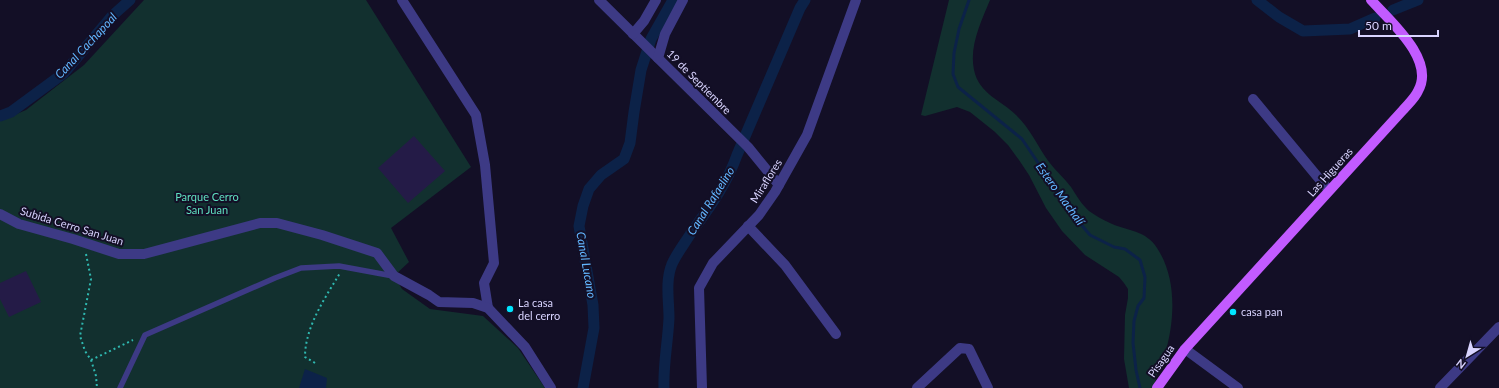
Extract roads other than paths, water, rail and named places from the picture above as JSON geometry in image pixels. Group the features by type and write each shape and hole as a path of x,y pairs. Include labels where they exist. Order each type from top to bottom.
{"main road":[{"name":"Las Higueras","path":"1185,348 1419,91 1422,68 1417,53 1371,0"},
{"name":"Pisagua","path":"1158,387 1185,348"}],"street":[{"path":"402,0 476,115 485,165 494,263 484,283 488,308 525,347 551,388"},
{"name":"19 de Septiembre","path":"599,0 748,147 780,185"},
{"path":"633,34 644,21 656,0"},
{"path":"656,56 665,34 683,0"},
{"name":"Miraflores","path":"702,388 700,288 712,263 759,215 780,185 807,135 856,0"},
{"path":"1252,99 1329,190"},
{"name":"Subida Cerro San Juan","path":"0,214 19,224 119,254 144,254 260,223 277,223 322,235 376,253 394,276 429,294 439,302 473,303 488,308"},
{"path":"748,226 784,265 836,334"},
{"path":"1440,388 1499,327"},
{"path":"917,388 960,348 968,349 988,388"},
{"path":"1185,348 1238,388"}],"lane":[{"path":"120,388 145,335 275,278 301,268 339,266 394,276"}],"water":[{"path":"305,369 327,378 326,388 299,388"}],"waterway":[{"name":"Canal Cachapoal","path":"0,116 11,112 64,73 112,16 130,0"},
{"name":"Canal Lucano","path":"583,388 594,328 593,305 579,226 583,206 589,189 601,175 624,159 630,143 641,70 651,39 673,0"},
{"name":"Canal Rafaelino","path":"664,388 664,371 669,318 668,284 672,264 691,233 717,196 728,176 800,8 805,0"},
{"name":"Estero Machalí","path":"969,0 959,29 954,53 953,74 958,87 1022,139 1074,216 1090,235 1114,247 1125,249 1140,260 1145,277 1144,298 1138,306 1134,321 1133,343 1140,388"},
{"name":"Canal Rafaelino","path":"1257,0 1279,17 1303,31 1350,29 1375,18"},
{"name":"Canal Rafaelino","path":"1393,10 1418,0"}],"place":[{"name":"La casa del cerro","path":"510,309"},
{"name":"casa pan","path":"1233,312"}],"park label":[{"name":"Parque Cerro San Juan","path":"207,203"}]}
